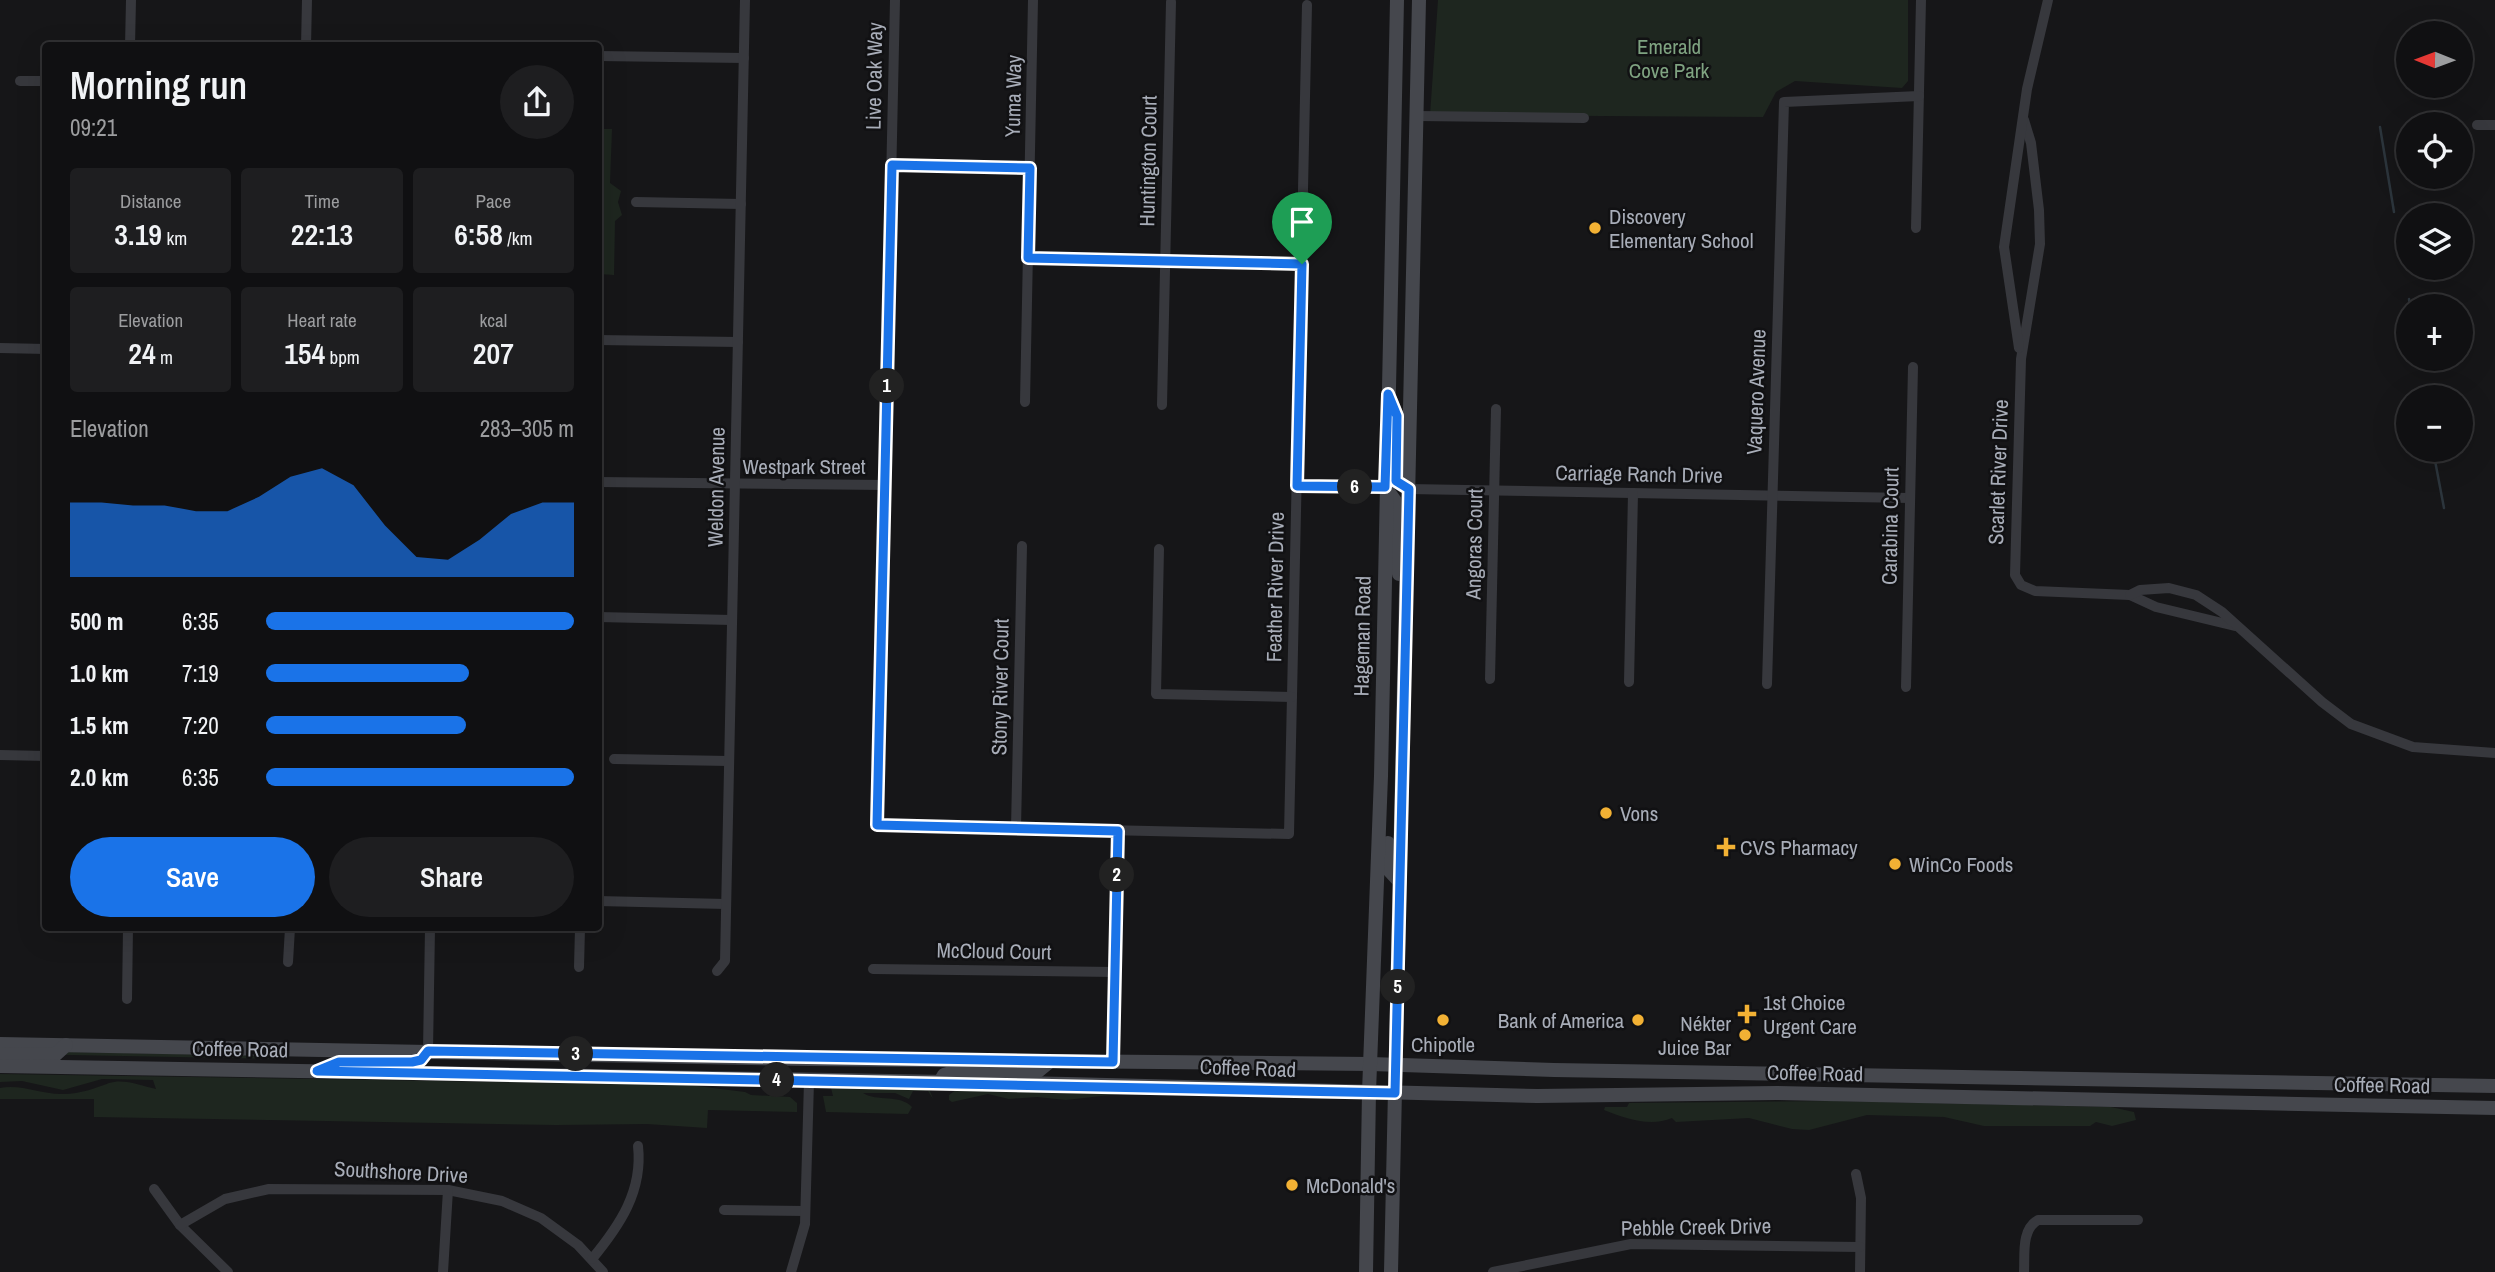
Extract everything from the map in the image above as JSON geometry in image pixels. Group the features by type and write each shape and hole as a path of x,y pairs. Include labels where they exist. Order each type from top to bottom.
{"main road":[{"name":"Hageman Road","path":"1366,1265 1369,1092 1381,776 1396,0"},
{"name":"Hageman Road","path":"1391,1272 1419,0"},
{"path":"1388,394 1397,416 1396,481 1409,489"},
{"path":"1385,487 1395,501 1396,558 1404,603"},
{"path":"1381,776 1388,806 1389,870 1400,883"},
{"name":"Coffee Road","path":"0,1044 1049,1062 1371,1064 2495,1086"},
{"path":"0,1054 55,1055 66,1045"},
{"path":"940,1082 944,1075 954,1072 1038,1071 1049,1062"},
{"name":"Coffee Road","path":"0,1066 940,1082 1395,1093 1830,1094 2495,1108"},
{"path":"1366,1265 1376,1272"}],"street":[{"path":"130,42 131,0"},
{"path":"306,42 307,0"},
{"name":"Weldon Avenue","path":"717,971 725,961 746,0"},
{"name":"Live Oak Way","path":"895,0 877,825 1016,828"},
{"name":"Yuma Way","path":"1025,402 1033,0"},
{"path":"1916,228 1921,0"},
{"name":"Scarlet River Drive","path":"2021,359 2004,247 2027,89 2048,0"},
{"name":"Huntington Court","path":"1162,405 1171,2"},
{"name":"Feather River Drive","path":"1118,831 1289,834 1307,5"},
{"path":"602,56 744,58"},
{"path":"20,81 42,81"},
{"name":"Vaquero Avenue","path":"1767,684 1784,102 1919,96"},
{"path":"1417,116 1584,118"},
{"name":"Scarlet River Drive","path":"2024,120 2031,144 2040,244 2021,359 2015,575 2021,585 2035,591 2130,595"},
{"path":"2477,125 2495,125"},
{"path":"892,165 1030,168"},
{"path":"636,202 741,204"},
{"path":"1028,258 1302,264"},
{"path":"602,340 738,342"},
{"path":"0,348 42,349"},
{"name":"Carabina Court","path":"1906,687 1913,366"},
{"name":"Angoras Court","path":"1490,680 1496,409"},
{"name":"Westpark Street","path":"602,482 884,485"},
{"path":"1297,486 1385,487"},
{"name":"Carriage Ranch Drive","path":"1409,489 1910,498"},
{"path":"1629,682 1633,493"},
{"name":"Stony River Court","path":"1016,828 1022,546"},
{"path":"1159,549 1156,694 1292,698"},
{"path":"2130,595 2140,590 2169,588 2196,595 2222,612 2351,724 2413,747 2495,753"},
{"path":"2130,595 2156,607 2235,626"},
{"path":"602,617 732,620"},
{"path":"0,755 42,756"},
{"path":"614,759 729,761"},
{"path":"1016,828 1118,831 1113,1062"},
{"path":"602,901 726,904"},
{"path":"127,999 128,931"},
{"path":"288,962 290,931"},
{"path":"317,1071 339,1062 421,1060 428,1051 430,931"},
{"path":"579,967 580,931"},
{"name":"McCloud Court","path":"873,969 1115,972"},
{"path":"791,1272 802,1243 809,1081"},
{"path":"592,1259 620,1221 638,1183 638,1146"},
{"path":"1856,1174 1861,1198 1860,1272"},
{"path":"154,1189 180,1225 228,1272"},
{"name":"Southshore Drive","path":"180,1225 225,1199 269,1189 448,1190 480,1195 520,1208 560,1231 603,1272"},
{"path":"443,1272 448,1190"},
{"path":"724,1210 805,1211"},
{"path":"2025,1272 2026,1233 2031,1224 2048,1218 2138,1220"},
{"name":"Pebble Creek Drive","path":"1493,1272 1631,1244 1860,1247"}],"green space":[{"name":"Emerald Cove Park","path":"1438,0 1908,0 1908,81 1902,88 1795,81 1776,92 1763,117 1430,115"},
{"path":"602,129 612,129 610,183 621,191 618,202 622,215 615,221 614,275 602,274"},
{"path":"18,1051 284,1056 284,1059 18,1054"},
{"path":"0,1074 689,1085 751,1095 790,1097 797,1103 797,1112 708,1110 707,1128 647,1124 556,1125 94,1117 94,1099 0,1099 0,1088 16,1087 70,1094 120,1081 156,1089 153,1080 102,1079 63,1090 22,1081 0,1082"},
{"path":"831,1088 924,1089 930,1091 933,1099 928,1091 913,1091 909,1099 895,1093 863,1093 895,1099 912,1107 908,1114 826,1112 823,1096 833,1096"},
{"path":"956,1090 1119,1094 1066,1100 1037,1097 1009,1099 988,1094 952,1102 949,1095"},
{"path":"1832,1101 2111,1107 2134,1112 2136,1120 2112,1126 2096,1122 2090,1126 1984,1126 1944,1117 1867,1115 1809,1130 1792,1129 1749,1118 1676,1122 1672,1118 1647,1122 1604,1110 1605,1107 1627,1107 1629,1103"}],"waterway":[{"path":"2380,127 2394,212"},
{"path":"2435,462 2444,508"}],"place":[{"name":"Discovery Elementary School","path":"1595,228"},
{"name":"Vons","path":"1606,813"},
{"name":"CVS Pharmacy","path":"1726,847"},
{"name":"WinCo Foods","path":"1895,864"},
{"name":"1st Choice Urgent Care","path":"1747,1014"},
{"name":"Chipotle","path":"1443,1020"},
{"name":"Bank of America","path":"1638,1020"},
{"name":"Nékter Juice Bar","path":"1745,1035"},
{"name":"McDonald's","path":"1292,1185"}],"route":[{"path":"892,165 1030,168 1028,258 1302,264 1297,486 1385,487 1388,394 1397,416 1396,481 1409,489 1404,603 1395,1093 1068,1084 317,1071 339,1062 412,1062 421,1060 428,1051 1113,1062 1118,831 877,825 892,165"}]}
